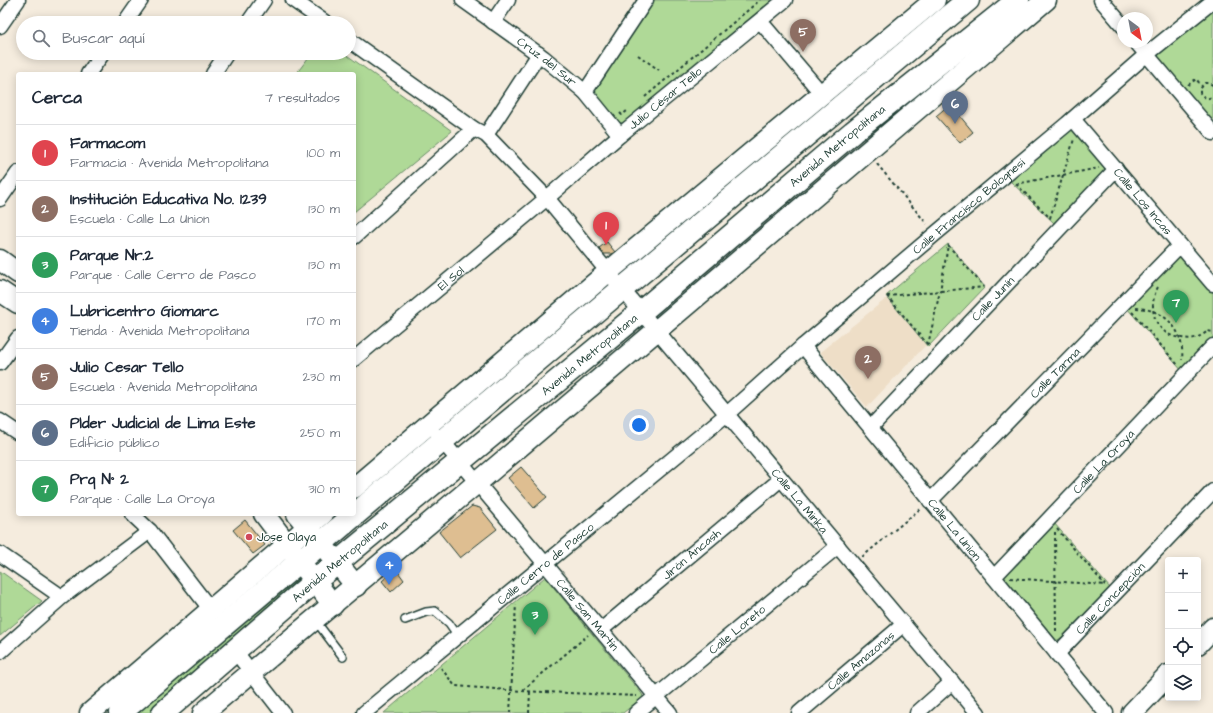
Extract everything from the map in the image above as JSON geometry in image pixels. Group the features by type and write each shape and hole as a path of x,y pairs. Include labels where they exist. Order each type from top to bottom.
{"main road":[{"path":"356,493 622,289 968,0"},
{"name":"Avenida Metropolitana","path":"168,711 315,581 640,312 853,132 1018,0"},
{"path":"120,713 293,553 309,528 325,516"}],"street":[{"path":"0,26 18,0"},
{"path":"130,16 141,0"},
{"path":"253,16 264,0"},
{"path":"293,0 316,16"},
{"name":"Cruz del Sur","path":"463,0 539,54 585,92 620,135"},
{"path":"494,22 508,0"},
{"path":"585,92 646,0"},
{"name":"Julio César Tello","path":"547,198 620,135 785,0"},
{"path":"356,487 435,433 608,272 935,0"},
{"name":"Avenida Metropolitana","path":"203,713 356,586 1046,0"},
{"path":"1101,0 1117,19"},
{"name":"Calle Francisco Bolognesi","path":"727,414 803,346 1147,54 1213,2"},
{"path":"760,21 822,94"},
{"name":"Calle La Minka","path":"356,45 480,132 547,198 640,312 978,713"},
{"path":"1142,48 1213,133"},
{"path":"356,235 480,132 539,54"},
{"path":"89,72 98,60"},
{"path":"214,72 222,60"},
{"name":"Calle Los Incas","path":"1073,118 1213,284"},
{"name":"Calle Junín","path":"870,427 1116,169"},
{"path":"0,199 16,176"},
{"name":"El Sol","path":"356,357 547,198"},
{"name":"Calle Tarma","path":"930,501 1180,245"},
{"path":"0,260 16,272"},
{"path":"0,291 16,302"},
{"path":"0,363 16,341"},
{"name":"Calle La Union","path":"803,346 930,501 1000,578 1057,654 1106,713"},
{"name":"Calle La Oroya","path":"1000,578 1213,346"},
{"name":"Calle Cerro de Pasco","path":"364,713 727,414"},
{"path":"0,421 16,432"},
{"name":"Calle San Martín","path":"435,433 546,564 595,632 656,696 670,713"},
{"name":"Jirón Áncash","path":"595,632 781,478"},
{"name":"Calle Concepción","path":"1057,654 1213,491"},
{"path":"134,516 150,530 211,610"},
{"path":"265,516 333,605"},
{"path":"321,516 309,528 356,586"},
{"path":"0,652 62,597 150,530"},
{"name":"Calle Loreto","path":"636,713 838,546"},
{"path":"90,713 211,610 293,553"},
{"path":"0,554 62,597"},
{"name":"Calle Amazonas","path":"799,713 904,624"},
{"path":"1201,641 1213,628"},
{"path":"235,651 284,713"},
{"path":"1132,713 1165,678"},
{"path":"917,713 952,682"}],"lane":[{"path":"405,620 426,612 436,611 449,623 458,636"},
{"path":"315,620 343,657"}],"path":[{"path":"643,98 760,0"},
{"path":"638,55 659,70"},
{"path":"1185,87 1196,79 1202,86"},
{"path":"1213,85 1208,83 1200,89 1202,96 1208,98 1213,96"},
{"path":"622,115 632,107"},
{"path":"1075,134 1063,175 1050,218 1016,184 1023,183 1063,175 1099,168"},
{"path":"940,291 887,296 928,345 940,291 948,244 984,287 940,291"},
{"path":"1161,283 1155,293 1152,310 1158,326 1170,335 1189,339 1198,337 1208,330 1213,332"},
{"path":"1129,309 1152,310 1167,318 1177,331 1180,338 1182,353 1180,367 1129,309"},
{"path":"853,565 930,501"},
{"path":"1000,578 1056,581 1105,585 1055,526 1056,558 1056,581 1056,636"},
{"path":"510,713 516,604"},
{"path":"522,691 595,632"},
{"path":"441,668 455,686 522,691 639,696"},
{"path":"529,713 530,691"}],"shaded area":[{"path":"887,298 926,345 867,407 820,352"}],"green space":[{"path":"649,0 772,0 624,123 617,122 592,94 592,83"},
{"path":"1213,8 1213,123 1155,54"},
{"path":"307,60 354,60 452,131 356,210 356,72 298,72"},
{"path":"1070,126 1105,165 1104,171 1054,223 1009,180"},
{"path":"948,244 985,287 928,347 886,296"},
{"path":"1179,253 1213,293 1213,340 1183,372 1126,307"},
{"path":"1054,523 1110,588 1061,638 1056,641 1003,582 1002,576"},
{"path":"0,571 42,601 0,636"},
{"path":"299,576 302,580 150,713 135,713"},
{"path":"545,577 643,697 623,713 384,713"}],"building":[{"path":"950,104 973,132 960,143 936,116"},
{"path":"607,242 615,252 611,254 604,254 599,248"},
{"path":"521,467 547,497 534,508 508,478"},
{"path":"472,506 480,508 497,529 460,558 439,532"},
{"name":"Jose Olaya","path":"245,520 265,545 253,554 233,530"},
{"path":"396,569 404,580 391,592 382,581"}],"place":[{"name":"Julio Cesar Tello","path":"803,52"},
{"name":"Plder Judicial de Lima Este","path":"955,124"},
{"name":"Farmacom","path":"606,245"},
{"name":"Prq N° 2","path":"1176,323"},
{"name":"Institución Educativa No. 1239","path":"868,379"},
{"name":"Jose Olaya","path":"249,537"},
{"name":"Lubricentro Giomarc","path":"389,585"},
{"name":"Parque Nr.2","path":"535,635"}]}
